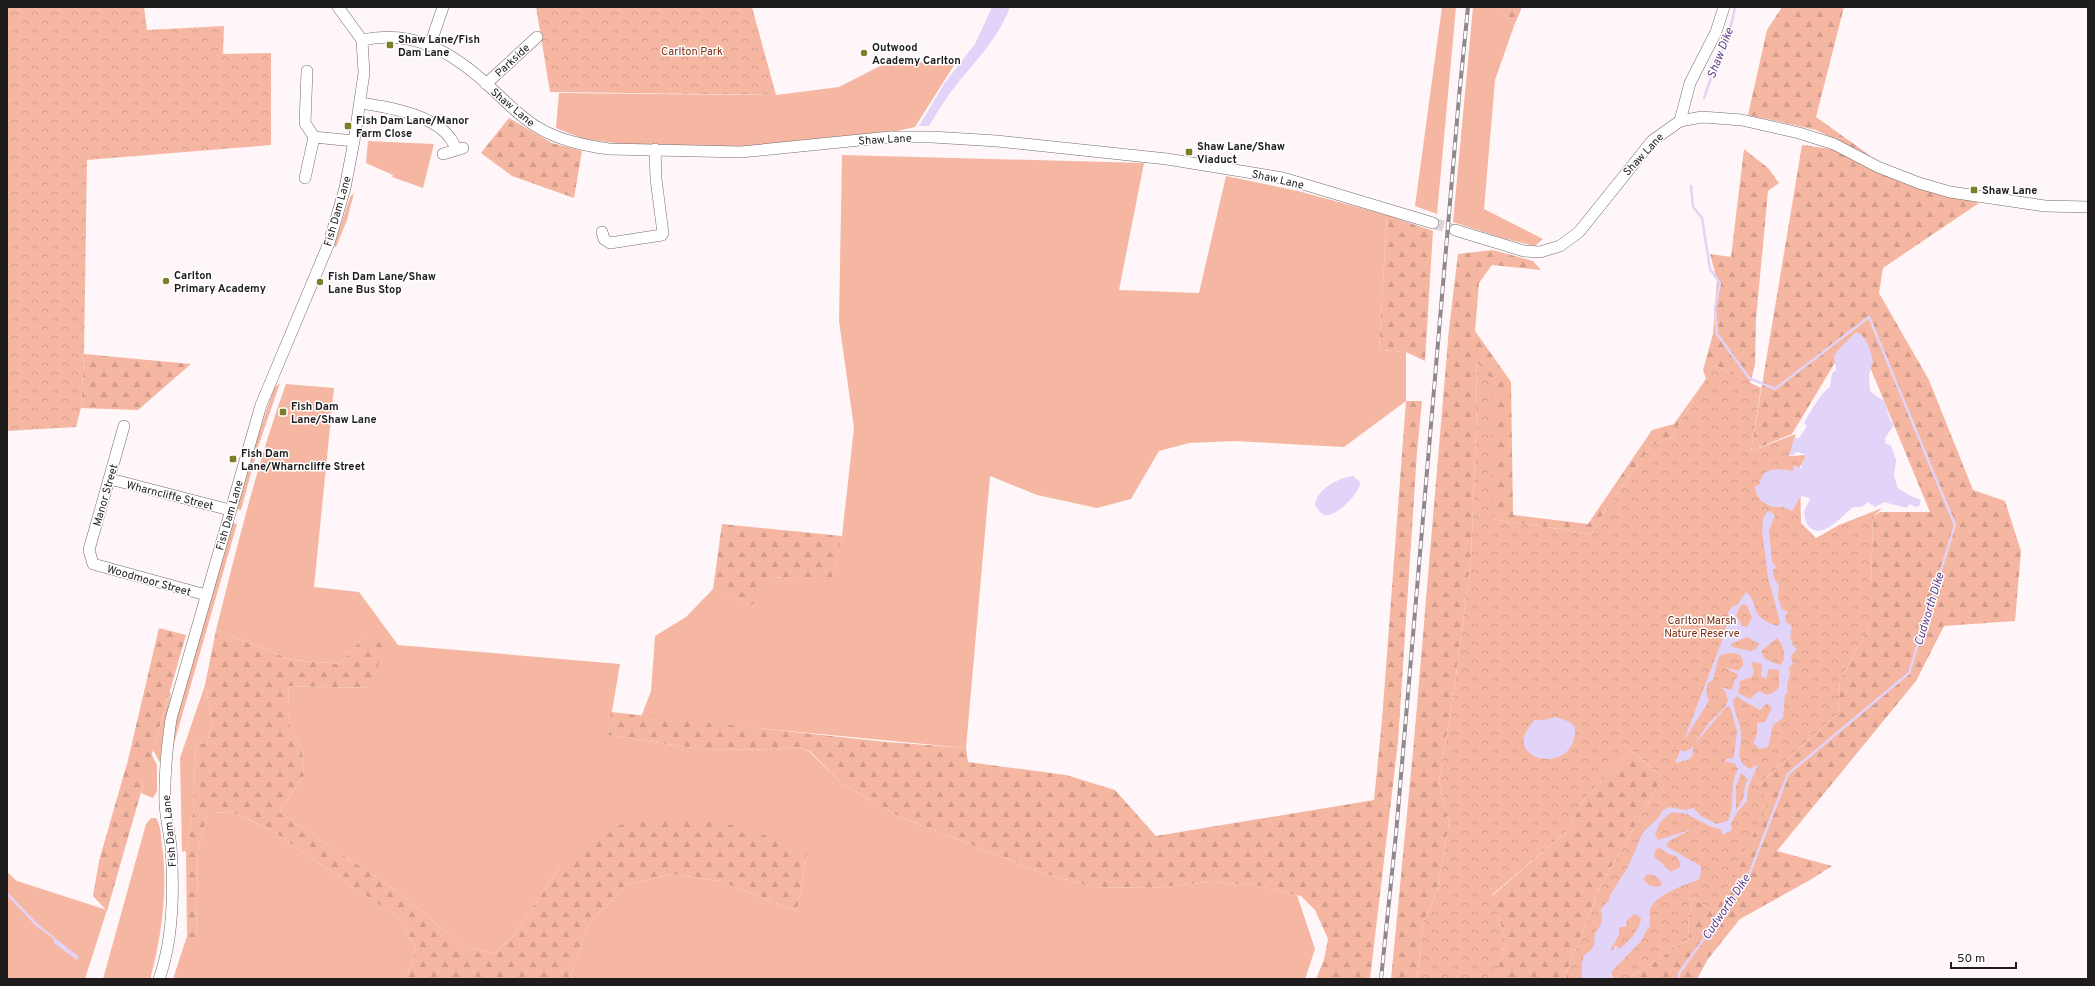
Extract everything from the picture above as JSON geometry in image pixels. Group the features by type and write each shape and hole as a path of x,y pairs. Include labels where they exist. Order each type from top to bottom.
{"street":[{"path":"338,7 362,40"},
{"path":"430,45 444,7"},
{"path":"1680,121 1690,83 1716,32 1724,7"},
{"name":"Shaw Lane","path":"362,40 377,37 398,38 430,45 446,53 486,84 521,116 554,136 578,144 609,149 741,152 890,137 932,137 997,142 1167,159 1283,178 1433,223"},
{"name":"Parkside","path":"486,84 537,37"},
{"name":"Fish Dam Lane","path":"159,979 172,914 172,878 165,781 170,727 182,674 264,398 329,243 345,188 354,141 364,72 362,40"},
{"path":"305,178 314,137 305,123 307,71"},
{"path":"360,103 400,109 445,131 459,149 443,154"},
{"name":"Shaw Lane","path":"1455,230 1524,251 1540,252 1560,246 1579,232 1652,141 1680,121 1702,117 1742,120 1764,124 1834,144 1878,167 1919,184 1950,192 2045,206 2088,207"},
{"path":"314,137 354,141"},
{"path":"602,232 604,239 610,243 662,235 663,233 656,179 655,149"},
{"name":"Manor Street","path":"92,564 89,550 124,426"},
{"name":"Wharncliffe Street","path":"110,479 230,510"},
{"name":"Woodmoor Street","path":"92,564 206,595"}],"green space":[{"path":"7,7 144,7 147,30 224,26 223,54 271,53 271,145 87,160 84,354 81,408 76,427 7,431"},
{"name":"Carlton Park","path":"536,7 752,7 776,95 550,92"},
{"path":"1442,7 1456,7 1437,214 1415,206"},
{"path":"1473,7 1500,7 1514,26 1495,80 1484,209 1543,239 1535,246 1502,238 1453,222"},
{"path":"1500,7 1522,7 1514,26"},
{"path":"1782,7 1844,7 1816,117 1872,157 1816,130 1748,115 1767,30"},
{"path":"958,59 915,127 897,131 720,149 631,145 584,139 556,128 559,93 776,95 839,87 880,66"},
{"path":"509,118 552,143 582,151 574,198 512,176 481,153"},
{"path":"368,141 434,144 423,188 392,177 393,175 366,163"},
{"path":"1802,145 1831,149 1911,186 1979,203 1883,268 1879,293 1929,380 1973,490 2005,501 2021,551 2015,621 1944,626 1916,681 1777,851 1832,866 1740,919 1708,959 1697,979 1631,979 1633,975 1689,939 1688,921 1693,898 1715,912 1760,783 1838,714 1840,681 1871,624 1873,517 1880,512 1930,512 1860,343 1839,356 1792,434 1751,451"},
{"path":"1744,149 1768,168 1779,183 1768,191 1756,319 1755,365 1750,383 1714,365 1706,379 1703,370 1713,334 1717,280 1710,254 1731,257"},
{"path":"842,155 1144,163 1119,290 1199,293 1226,176 1298,191 1387,215 1379,350 1406,352 1406,401 1344,447 1235,441 1189,443 1159,451 1131,499 1097,508 1037,495 990,476 966,748 641,717 651,691 655,636 686,617 713,589 750,605 775,577 831,582 842,536 854,428 839,321"},
{"path":"354,193 347,220 336,247 334,246 350,197"},
{"path":"1387,215 1433,231 1425,361 1406,352 1379,350"},
{"path":"1493,250 1533,261 1541,270 1492,265 1479,283 1475,331 1511,382 1513,515 1588,524 1652,430 1674,424 1705,381 1671,438 1652,445 1608,506 1591,534 1492,519 1492,381 1476,361 1477,409 1471,558 1455,684 1439,781 1449,823 1437,892 1423,922 1417,979 1391,979 1414,741 1449,329 1458,254"},
{"path":"84,354 191,364 138,410 81,408"},
{"name":"Carlton Marsh Nature Reserve","path":"1476,360 1492,380 1492,519 1591,534 1608,506 1652,445 1671,438 1714,365 1761,388 1751,451 1796,434 1789,456 1807,455 1800,467 1801,523 1816,538 1839,525 1882,508 1873,517 1871,624 1840,681 1838,714 1760,783 1767,807 1715,912 1693,898 1688,921 1689,939 1633,975 1631,979 1564,979 1601,885 1663,777 1631,750 1585,798 1567,831 1492,895 1506,942 1494,979 1417,979 1423,922 1437,892 1449,823 1439,781 1455,684 1471,558 1477,409"},
{"path":"280,383 258,447 241,510 237,509 254,448 274,388"},
{"path":"286,384 334,388 314,587 359,592 398,645 620,664 608,735 700,749 776,750 798,747 810,752 840,782 896,815 1040,872 1092,887 1152,888 1209,882 1255,885 1297,895 1315,949 1305,979 570,979 588,925 626,885 672,874 719,881 797,911 807,854 560,867 515,934 495,954 463,946 397,891 279,812 304,776 302,748 290,731 288,686 371,688 364,636 340,664 292,660 216,630 257,475"},
{"path":"1406,401 1422,401 1417,452 1398,742 1370,979 1316,979 1324,960 1328,939 1315,910 1301,896 1255,885 1209,882 1152,888 1092,887 1040,872 896,815 840,782 811,752 798,747 776,750 700,749 608,735 611,712 887,742 966,748 968,762 1066,775 1115,790 1156,836 1374,800 1382,720"},
{"path":"233,523 237,524 171,754 174,730 184,692"},
{"path":"722,524 842,536 831,583 775,577 751,606 713,589"},
{"path":"159,628 186,635 107,911 93,896 99,861 128,760"},
{"path":"216,630 292,660 340,664 364,636 385,644 371,688 288,686 290,731 302,748 304,776 279,812 397,891 463,946 495,954 515,934 560,867 604,831 642,817 676,817 747,827 807,854 797,911 719,881 672,874 626,885 588,925 570,979 403,979 408,973 416,949 401,920 271,830 232,812 208,813 198,851 196,940 187,936 186,851 193,812 196,744 207,743 212,721 205,685"},
{"path":"205,685 212,721 207,743 196,744 193,812 186,851 182,852 180,758"},
{"path":"170,692 171,694 163,733 160,763 153,750"},
{"path":"1631,750 1663,777 1601,885 1564,979 1494,979 1506,942 1492,896 1567,831 1585,798"},
{"path":"151,753 157,765 157,791 153,798 141,793"},
{"path":"232,812 271,830 401,920 416,949 408,973 403,979 173,979 187,936 196,939 198,851 208,813"},
{"path":"151,818 156,818 160,828 164,862 164,895 161,928 151,979 103,979 146,824"},
{"path":"7,872 17,881 107,910 85,979 7,979"}],"shaded area":[{"path":"992,7 1010,7 994,38 950,93 929,126 919,126 944,84 975,44"},
{"path":"1856,332 1862,335 1868,344 1873,361 1869,375 1870,391 1884,400 1890,420 1894,425 1885,438 1886,444 1891,445 1896,460 1894,476 1898,488 1921,500 1919,506 1915,507 1910,504 1906,508 1884,502 1875,507 1868,502 1862,507 1853,507 1832,525 1820,530 1814,530 1809,527 1805,520 1804,514 1810,498 1801,496 1792,511 1783,507 1772,507 1761,501 1756,493 1755,486 1759,485 1763,475 1766,472 1771,470 1780,469 1793,471 1794,466 1802,468 1802,464 1805,459 1804,454 1797,452 1791,456 1790,453 1794,438 1799,438 1807,426 1804,423 1812,408 1830,387 1832,373 1836,370 1834,356"},
{"path":"1353,476 1360,482 1359,487 1352,498 1334,513 1324,515 1321,513 1315,505 1319,494 1329,485 1341,479"},
{"path":"1771,511 1775,516 1769,530 1772,562 1776,566 1773,571 1773,576 1779,586 1778,598 1782,609 1788,612 1785,617 1786,622 1792,626 1790,638 1793,642 1792,645 1797,649 1791,656 1793,664 1789,667 1790,675 1787,684 1788,692 1785,694 1783,718 1773,725 1768,747 1760,749 1753,743 1757,734 1757,723 1765,722 1772,708 1767,703 1760,710 1737,697 1734,698 1733,703 1741,733 1740,758 1745,766 1751,769 1756,765 1757,767 1748,788 1747,801 1738,811 1731,823 1732,830 1723,835 1721,832 1722,830 1709,826 1687,814 1672,812 1661,821 1655,834 1658,840 1692,829 1669,841 1666,846 1699,865 1701,867 1700,878 1662,896 1652,905 1650,910 1649,928 1647,929 1642,940 1611,973 1614,979 1582,979 1582,963 1584,955 1591,950 1594,945 1595,933 1601,922 1602,916 1600,910 1609,900 1610,895 1628,867 1643,832 1659,817 1662,811 1669,807 1685,810 1693,808 1701,816 1717,824 1728,821 1732,808 1733,782 1738,769 1735,764 1725,761 1725,759 1733,758 1734,756 1737,731 1730,707 1726,707 1695,744 1708,724 1725,707 1728,700 1726,693 1721,687 1732,690 1735,679 1738,677 1737,674 1724,667 1738,671 1743,665 1743,660 1736,653 1719,656 1713,680 1708,683 1706,692 1709,701 1684,740 1726,630 1726,620 1729,617 1728,612 1733,606 1737,605 1746,592 1753,600 1761,618 1777,626 1780,623 1768,577 1762,531 1763,518 1767,512","holes":["1742,604 1747,605 1752,618 1747,627 1742,626 1736,615","1747,637 1759,644 1757,648 1751,651 1732,647 1731,644","1777,638 1784,652 1784,659 1780,665 1765,659 1761,651","1754,662 1762,664 1761,676 1766,679 1769,669 1779,670 1779,687 1774,692 1767,695 1759,691 1750,699 1738,693 1740,681 1752,677 1754,671 1751,663","1741,773 1748,780 1746,782 1743,799 1736,810 1736,786","1660,848 1670,855 1676,856 1680,863 1680,867 1671,872 1654,856 1656,849","1650,874 1660,880 1661,886 1651,886 1644,880 1645,876","1634,914 1639,916 1641,919 1636,932 1626,944 1619,949 1615,945 1613,950 1610,950 1619,935 1619,927 1626,927 1627,920"]},
{"path":"1556,717 1570,722 1575,727 1572,743 1564,754 1553,758 1541,758 1530,754 1524,746 1525,734 1535,720 1544,720"},
{"path":"1693,746 1693,754 1690,759 1675,763 1680,751 1682,750 1684,752"},
{"path":"7,892 39,925 79,957 77,960 54,943 54,939 36,926 7,895"}],"waterway":[{"name":"Shaw Dike","path":"1704,98 1726,42 1735,7"},
{"name":"Cudworth Dike","path":"1679,979 1679,973 1747,880 1788,774 1909,673 1955,525 1869,317 1775,389 1749,378 1717,334 1715,308 1720,283 1710,269 1702,218 1693,207 1691,186"}],"tunnel":[{"path":"1433,223 1455,230"}],"railway":[{"path":"1381,979 1396,834 1468,7"}],"place":[{"name":"Shaw Lane/Fish Dam Lane","path":"390,45"},
{"name":"Outwood Academy Carlton","path":"864,53"},
{"name":"Fish Dam Lane/Manor Farm Close","path":"348,126"},
{"name":"Shaw Lane/Shaw Viaduct","path":"1189,152"},
{"name":"Shaw Lane","path":"1974,190"},
{"name":"Carlton Primary Academy","path":"166,281"},
{"name":"Fish Dam Lane/Shaw Lane Bus Stop","path":"320,282"},
{"name":"Fish Dam Lane/Shaw Lane","path":"283,412"},
{"name":"Fish Dam Lane/Wharncliffe Street","path":"233,459"}]}
